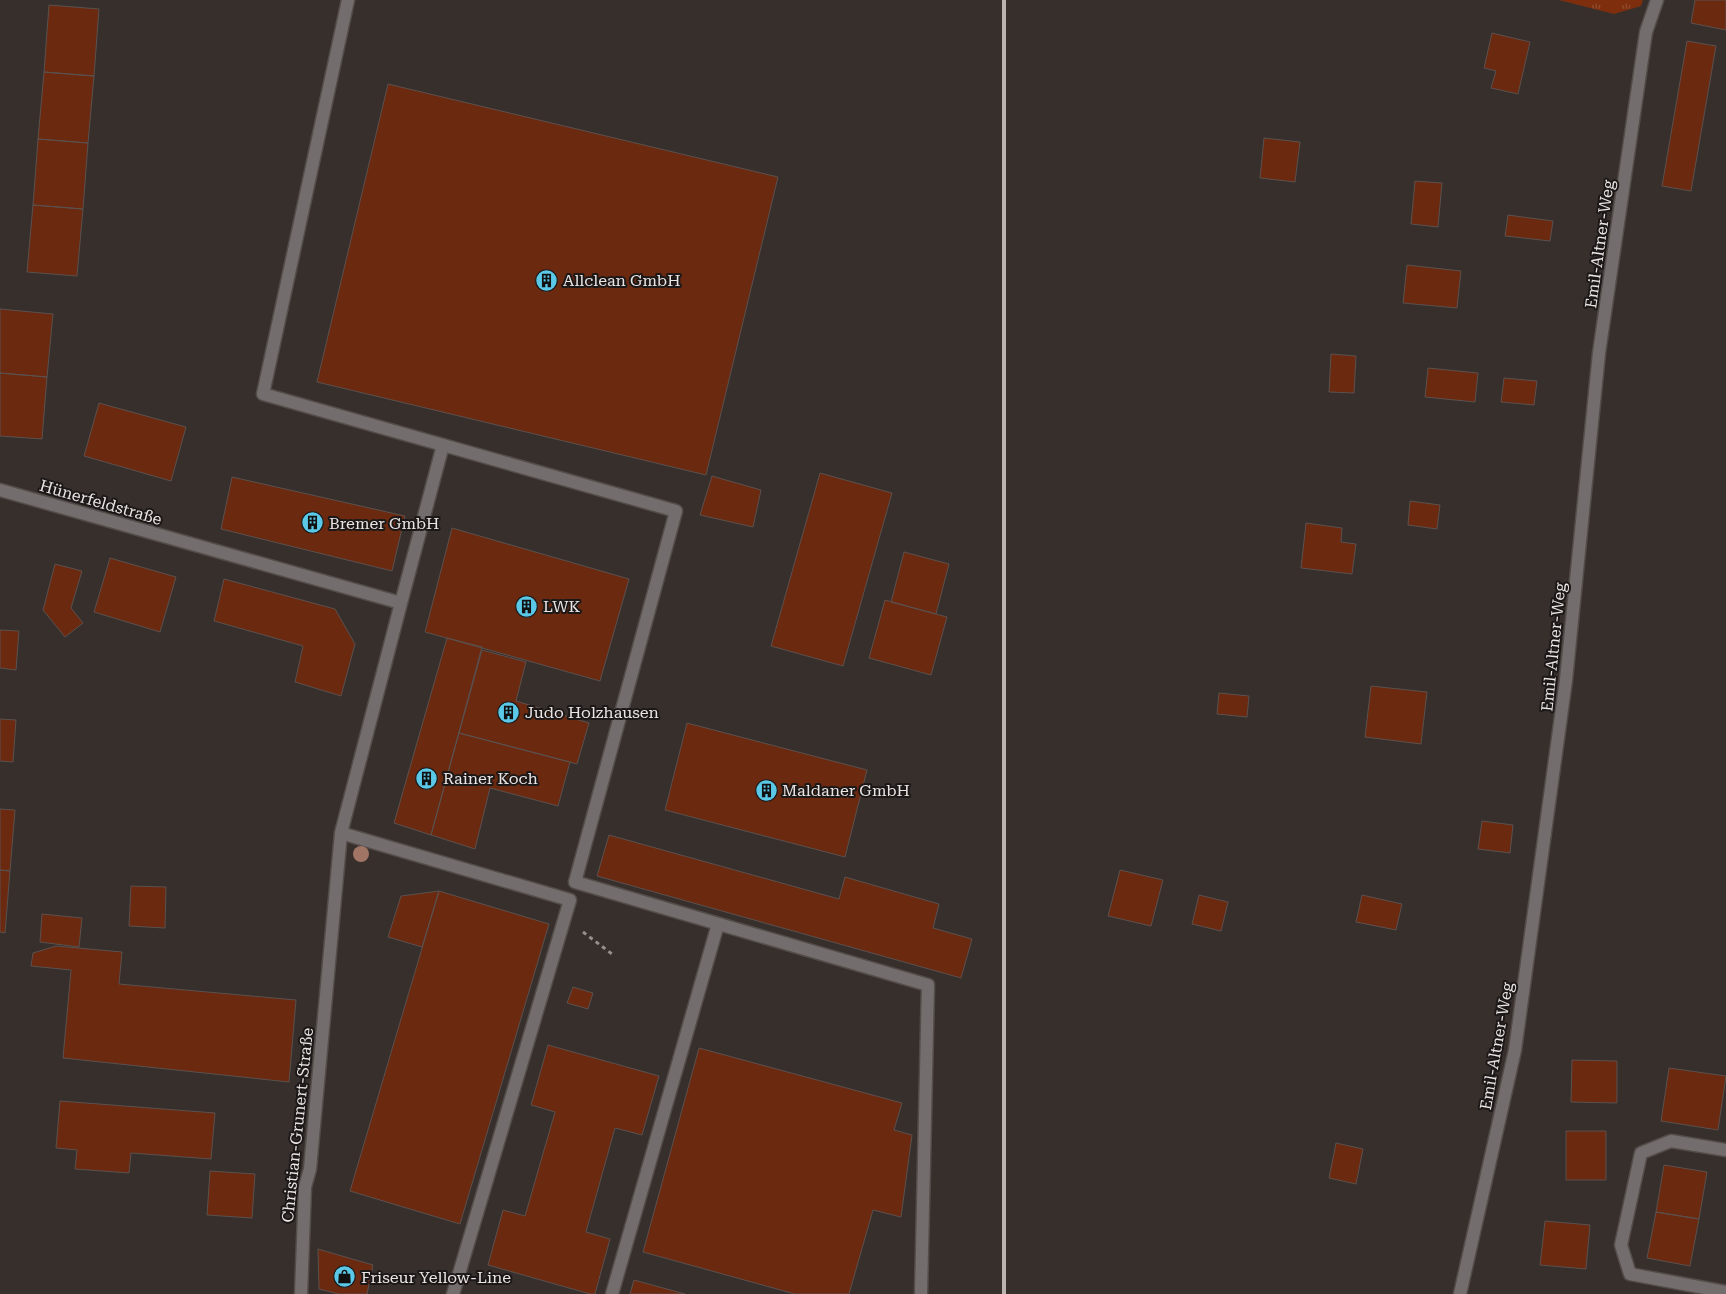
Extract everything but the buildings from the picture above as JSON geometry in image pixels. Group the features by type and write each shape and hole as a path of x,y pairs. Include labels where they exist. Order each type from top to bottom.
{"street":[{"path":"348,0 263,394 676,511 565,918 454,1294"},
{"name":"Emil-Altner-Weg","path":"1460,1294 1515,1050 1566,680 1599,353 1646,32 1657,0"},
{"name":"Christian-Grunert-Straße","path":"302,1294 305,1187 310,1169 341,833 443,445"},
{"name":"Hünerfeldstraße","path":"0,490 401,603"},
{"path":"341,833 570,900"},
{"path":"575,882 928,985 921,1294"},
{"path":"612,1294 718,924"},
{"path":"1726,1150 1670,1141 1641,1154 1621,1245 1630,1274 1726,1292"}],"path":[{"path":"565,918 612,954"}],"green space":[{"path":"1559,0 1643,0 1641,6 1614,14"}],"railway":[{"path":"1004,0 1004,1294"}],"place":[{"name":"Allclean GmbH","path":"547,280"},
{"name":"Bremer GmbH","path":"313,523"},
{"name":"LWK","path":"527,606"},
{"name":"Judo Holzhausen","path":"509,712"},
{"name":"Rainer Koch","path":"427,778"},
{"name":"Maldaner GmbH","path":"766,790"},
{"name":"Friseur Yellow-Line","path":"345,1277"}]}
